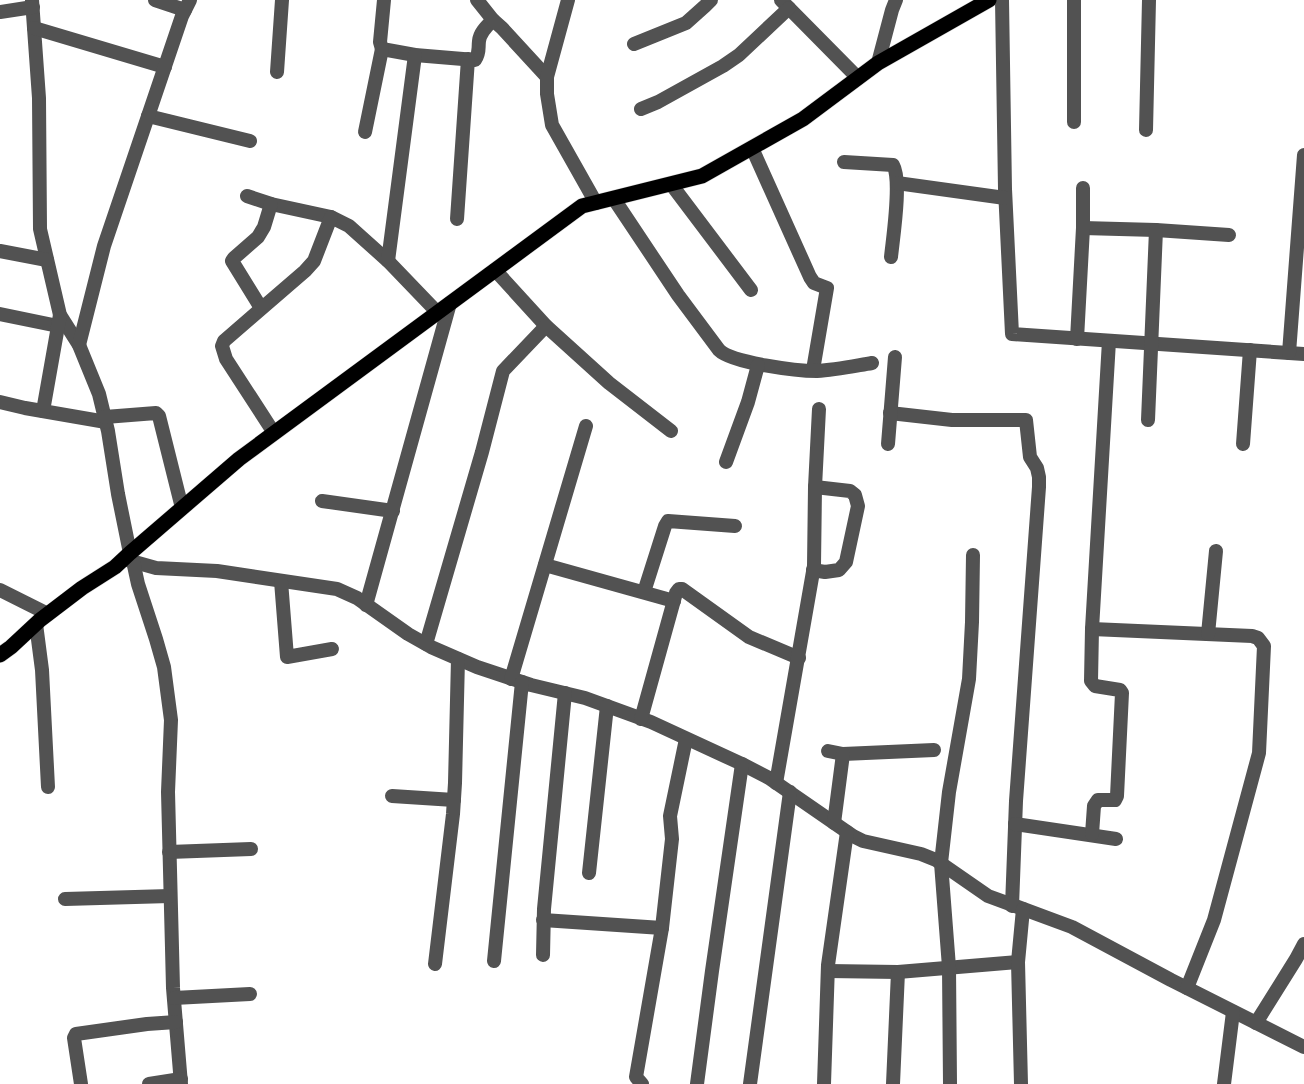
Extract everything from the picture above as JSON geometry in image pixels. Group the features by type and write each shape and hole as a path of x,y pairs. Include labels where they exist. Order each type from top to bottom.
{"main road":[{"path":"0,655 81,588 129,558 182,507 238,459 582,206 702,176 803,119 878,63 989,0"}],"street":[{"path":"79,345 104,246 187,5 154,0"},
{"path":"277,72 282,0"},
{"path":"365,132 382,50 380,42 384,0"},
{"path":"477,0 547,77"},
{"path":"568,0 547,77 547,94 552,125 596,203"},
{"path":"634,44 686,23 711,0"},
{"path":"878,63 896,0"},
{"path":"1002,0 1005,198 1012,334 1304,354"},
{"path":"1074,0 1074,122"},
{"path":"1146,130 1149,0"},
{"path":"0,12 33,3 39,98 40,229 59,320 43,411"},
{"path":"641,109 658,102 739,55 785,4 858,78"},
{"path":"382,50 475,60 479,54 478,38 493,20"},
{"path":"34,28 165,67"},
{"path":"388,261 415,55"},
{"path":"457,219 468,59"},
{"path":"148,116 250,141"},
{"path":"752,148 810,278 814,283 827,288 813,370"},
{"path":"1289,353 1304,155"},
{"path":"844,162 895,167 897,183 891,257"},
{"path":"897,183 1005,198"},
{"path":"672,184 751,290"},
{"path":"1077,339 1083,188"},
{"path":"247,196 331,217 350,226 388,261 437,312"},
{"path":"614,199 718,351 724,355 758,365 813,370 872,363"},
{"path":"261,308 232,261 258,237 272,204"},
{"path":"274,433 226,359 222,346 224,341 314,261 331,217"},
{"path":"1083,228 1229,235"},
{"path":"1148,420 1156,230"},
{"path":"0,251 47,260"},
{"path":"495,270 546,326 609,383 671,431"},
{"path":"366,605 450,303"},
{"path":"0,314 59,320 79,345 99,394 106,419 129,558 164,666 171,720 168,792 170,896 174,998 181,1081 149,1084"},
{"path":"426,644 503,371 546,326"},
{"path":"1092,834 1094,806 1098,800 1114,800 1117,796 1122,693 1120,690 1095,686 1091,681 1109,341"},
{"path":"1243,444 1250,350"},
{"path":"888,444 896,357"},
{"path":"726,462 748,402 758,365"},
{"path":"0,402 43,411 106,419 156,413 159,416 182,507"},
{"path":"776,783 813,570 819,409"},
{"path":"890,413 952,420 1026,420 1030,457 1037,468 1039,487 1015,824 1022,1084"},
{"path":"494,961 516,680 545,565 586,426"},
{"path":"813,570 825,572 838,570 846,562 858,506 855,495 850,491 815,487"},
{"path":"322,501 393,511"},
{"path":"644,592 668,521 735,526"},
{"path":"1208,634 1216,550"},
{"path":"950,1084 949,967 941,863 949,792 969,679 973,555"},
{"path":"129,558 156,568 217,571 337,589 357,598 408,634 477,668 608,706 742,764 776,783 863,841 921,854 936,860 988,896 1072,927 1304,1047"},
{"path":"545,565 674,601"},
{"path":"281,581 287,657 332,650"},
{"path":"641,719 676,592 679,590 682,589 749,637 799,658"},
{"path":"0,590 48,614"},
{"path":"36,624 42,670 48,787"},
{"path":"1092,629 1252,636 1258,638 1264,646 1259,753 1214,920 1187,988"},
{"path":"435,964 454,800 458,659"},
{"path":"543,955 543,920 565,693"},
{"path":"589,873 608,706"},
{"path":"642,1084 636,1077 662,928 672,839 670,816 686,739"},
{"path":"828,751 843,754 934,750"},
{"path":"834,823 843,754"},
{"path":"697,1084 742,764"},
{"path":"750,1084 790,792"},
{"path":"392,796 454,800"},
{"path":"1015,824 1116,839"},
{"path":"824,1084 828,971 847,832"},
{"path":"169,852 251,849"},
{"path":"64,900 170,896"},
{"path":"543,920 662,928"},
{"path":"1256,1023 1304,944"},
{"path":"828,971 898,972 1018,962"},
{"path":"893,1084 898,972"},
{"path":"174,998 250,994"},
{"path":"1224,1084 1233,1012"},
{"path":"81,1084 74,1038 76,1034 176,1022"}]}
